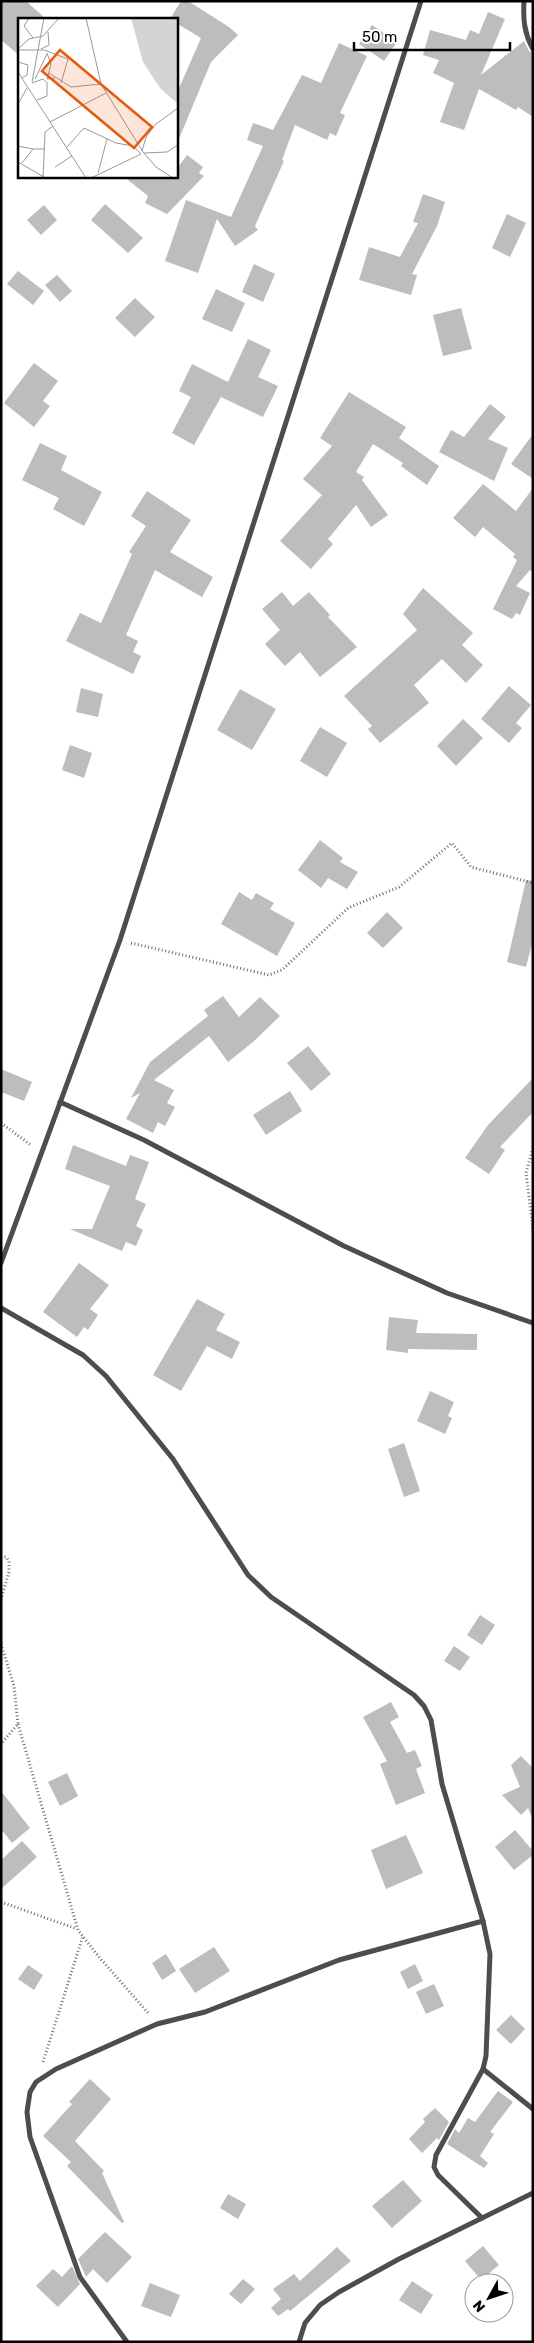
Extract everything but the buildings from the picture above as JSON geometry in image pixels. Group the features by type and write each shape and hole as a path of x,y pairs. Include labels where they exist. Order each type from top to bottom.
{"street":[{"path":"1,1263 120,940 421,1"},
{"path":"524,1 523,21 526,36 533,49"},
{"path":"60,1102 144,1140 344,1246 447,1294 533,1323"},
{"path":"1,1308 83,1355 106,1376 173,1459 248,1575 271,1597 414,1696 424,1706 431,1720 442,1784 483,1920 490,1954 486,2056 483,2069 436,2155 434,2167 438,2176 482,2218"},
{"path":"127,2342 80,2276 33,2146 27,2112 30,2092 36,2082 56,2069 157,2024 205,2012 339,1960 483,1920"},
{"path":"483,2069 533,2109"},
{"path":"299,2342 306,2323 320,2305 333,2296 399,2259 533,2194"}],"path":[{"path":"120,940 270,975 282,970 348,908 399,887 452,842 471,867 533,883"},
{"path":"1,1123 41,1153"},
{"path":"533,1148 526,1173 533,1228"},
{"path":"1,1557 6,1557 9,1561 9,1572 1,1599"},
{"path":"1,1644 14,1686 18,1724 78,1930 157,2024"},
{"path":"1,1744 18,1724"},
{"path":"1,1902 78,1930"},
{"path":"36,2082 83,1936"}]}
